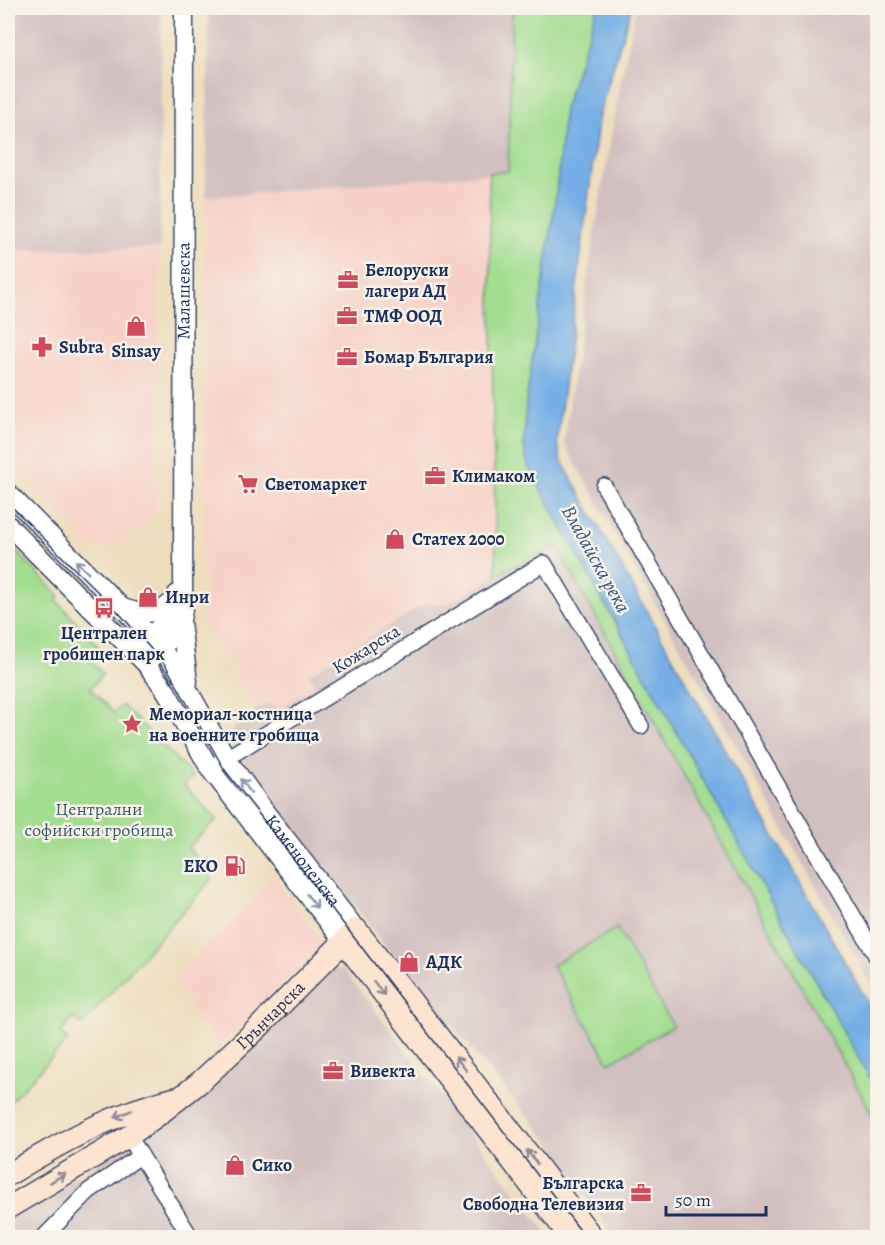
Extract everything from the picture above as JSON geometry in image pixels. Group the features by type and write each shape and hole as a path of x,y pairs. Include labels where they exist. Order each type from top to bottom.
{"main road":[{"name":"Грънчарска","path":"8,1208 129,1136 200,1082 258,1028 350,935"},
{"name":"Каменоделска","path":"350,935 570,1232 593,1238"},
{"path":"8,1175 46,1151 129,1111 179,1097"}],"street":[{"name":"Малашевска","path":"156,643 171,638 181,622 184,8"},
{"path":"604,486 878,959"},
{"name":"Каменоделска","path":"8,493 123,608 156,643 181,675 227,759 350,935"},
{"name":"Каменоделска","path":"8,525 141,659 166,691 210,769 350,935"},
{"name":"Кожарска","path":"210,769 543,563 641,726"},
{"name":"Малашевска","path":"141,659 156,643 170,615 182,574"},
{"path":"123,608 141,614 153,613 170,605 177,597"},
{"path":"181,622 189,690"},
{"path":"129,1136 191,1238"},
{"path":"43,1238 89,1191 140,1156"}],"shaded area":[{"path":"8,8 161,8 160,248 8,250"},
{"path":"209,8 512,8 508,172 206,197"},
{"path":"636,8 877,8 877,994 564,443 593,241"},
{"path":"489,173 496,575 449,604 425,604 310,673 316,686 279,710 267,703 256,710 238,683 238,671 234,660 217,647 204,626 206,197"},
{"path":"160,248 156,513 121,543 93,548 8,460 8,250"},
{"path":"556,545 877,1123 877,1237 614,1237 553,1146 390,952 232,746 230,732 256,710 267,703 279,710 316,686 309,674 425,604 449,604 496,575"},
{"path":"274,875 322,945 219,1048 173,981 238,916"},
{"path":"333,969 343,969 550,1237 8,1238 8,1219 191,1104"}],"green space":[{"path":"512,8 597,8 564,110 556,196 526,403 524,446 528,466 877,1091 877,1123 556,545 496,575 489,173 508,171"},
{"name":"Централни софийски гробища","path":"8,543 59,595 57,601 100,650 89,660 103,674 90,688 114,713 122,705 193,776 184,785 217,820 188,847 212,879 82,1025 74,1018 60,1033 68,1040 8,1104"},
{"path":"617,928 673,1026 609,1063 552,965"}],"water":[{"name":"Владайска река","path":"597,8 631,8 599,114 557,443 561,460 877,1019 877,1091 528,466 524,446 526,403 556,196 564,110"}],"tram line":[{"path":"8,503 119,613 166,666 224,769 586,1238"}],"place":[{"name":"Белоруски лагери АД","path":"348,280"},
{"name":"ТМФ ООД","path":"347,316"},
{"name":"Sinsay","path":"136,326"},
{"name":"Subra","path":"42,347"},
{"name":"Бомар България","path":"347,357"},
{"name":"Климаком","path":"435,476"},
{"name":"Светомаркет","path":"248,484"},
{"name":"Статех 2000","path":"395,539"},
{"name":"Инри","path":"148,597"},
{"name":"Централен гробищен парк","path":"104,608"},
{"name":"Мемориал-костница на военните гробища","path":"132,724"},
{"name":"EKO","path":"235,866"},
{"name":"АДК","path":"409,962"},
{"name":"Вивекта","path":"333,1071"},
{"name":"Сико","path":"235,1165"},
{"name":"Българска Свободна Телевизия","path":"641,1193"}]}
